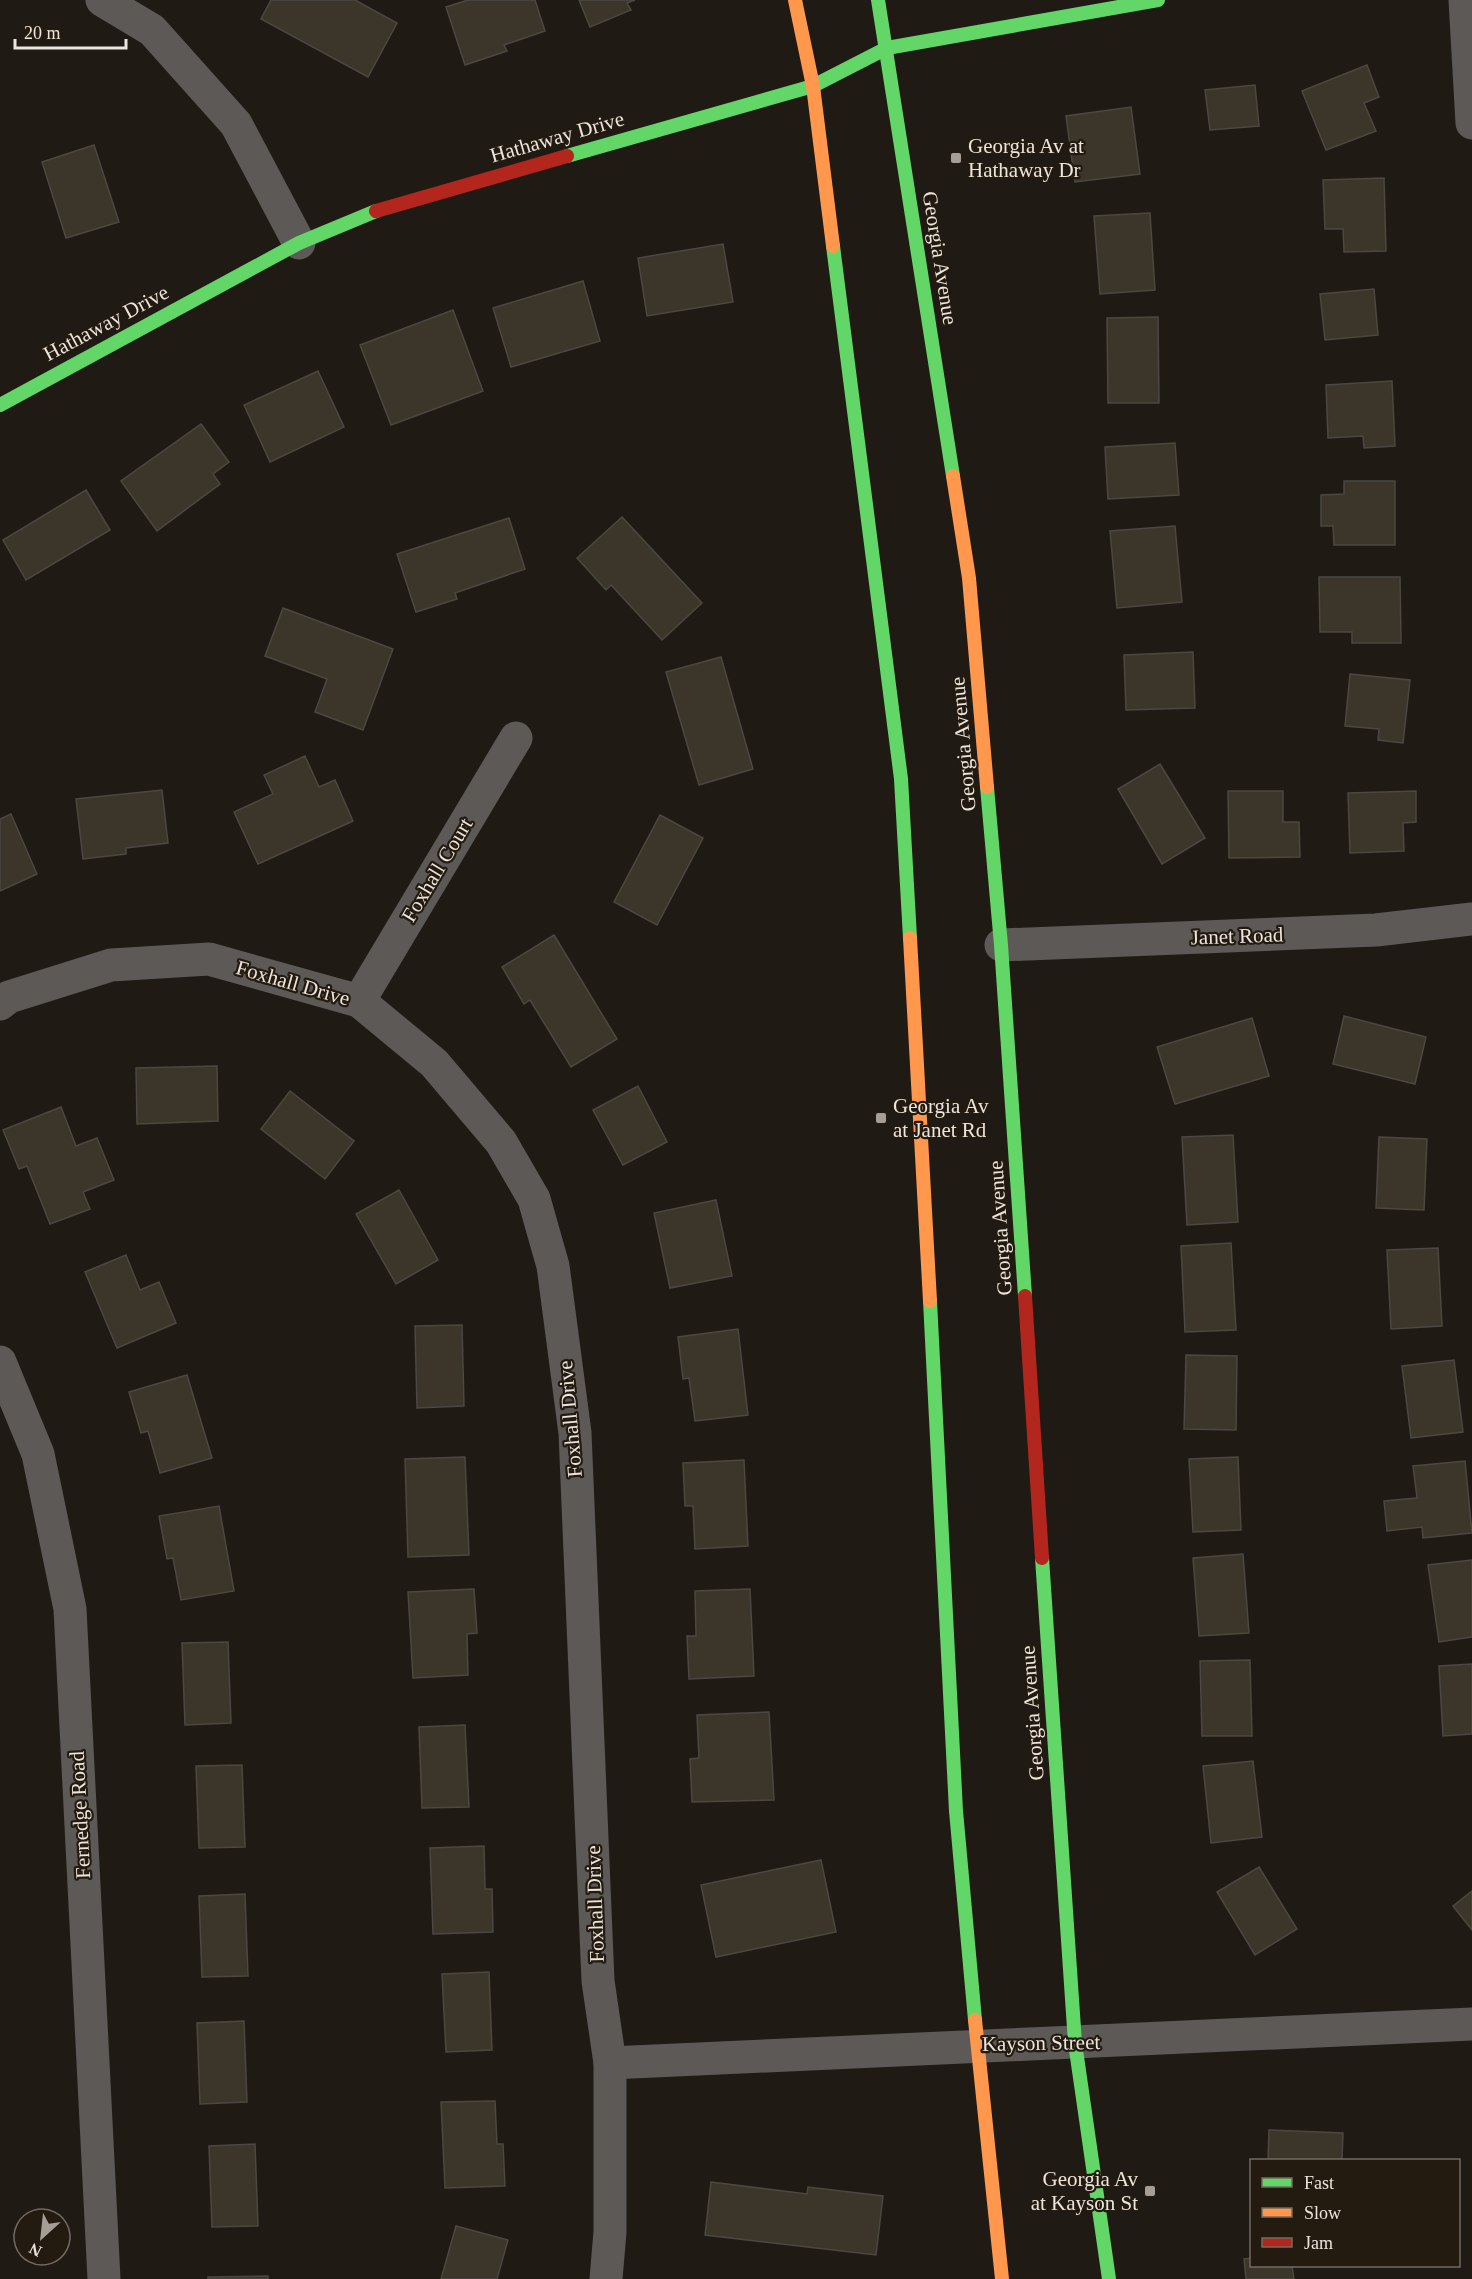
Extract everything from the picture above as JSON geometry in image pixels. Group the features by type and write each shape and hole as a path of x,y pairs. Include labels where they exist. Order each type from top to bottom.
{"main road":[{"path":"795,0 813,86 901,779 944,1523 956,1811 977,2045 1002,2279"},
{"name":"Georgia Avenue","path":"878,0 969,578 1002,945 1076,2043 1109,2279"},
{"name":"Hathaway Drive","path":"0,405 299,243 386,207 813,86 886,48 1158,0"}],"street":[{"path":"102,0 152,30 237,123 299,243"},
{"path":"1465,0 1472,123"},
{"name":"Foxhall Court","path":"359,1001 516,738"},
{"name":"Janet Road","path":"1002,945 1376,930 1472,920"},
{"name":"Foxhall Drive","path":"0,1004 9,997 111,965 209,959 359,1001 434,1063 501,1142 534,1199 553,1266 574,1433 598,1982 610,2063 610,2232 606,2279"},
{"name":"Fernedge Road","path":"0,1362 38,1454 70,1610 104,2279"},
{"name":"Kayson Street","path":"610,2063 1472,2024"}],"building":[{"path":"271,0 355,0 397,23 368,77 261,19"},
{"path":"468,0 535,0 545,31 504,45 507,51 465,65 446,7"},
{"path":"579,0 635,0 627,3 631,10 590,27"},
{"path":"1367,65 1379,97 1364,103 1376,131 1326,150 1302,91"},
{"path":"1255,85 1259,126 1210,130 1205,90"},
{"path":"1131,107 1140,174 1075,182 1066,116"},
{"path":"94,145 119,222 66,238 42,162"},
{"path":"1384,178 1386,251 1344,252 1343,229 1325,229 1323,180"},
{"path":"1150,213 1155,290 1100,294 1094,216"},
{"path":"723,244 733,302 647,316 638,258"},
{"path":"583,281 600,341 511,367 493,308"},
{"path":"1374,289 1378,335 1325,340 1320,294"},
{"path":"453,310 483,391 391,425 360,345"},
{"path":"1158,317 1159,403 1108,403 1107,318"},
{"path":"318,371 344,427 270,462 244,405"},
{"path":"1392,381 1395,446 1364,448 1363,436 1328,438 1326,385"},
{"path":"201,424 229,462 213,474 220,484 157,531 121,481"},
{"path":"1175,443 1179,495 1108,499 1105,447"},
{"path":"1344,481 1395,481 1395,545 1334,545 1333,526 1321,526 1321,495 1344,494"},
{"path":"86,490 110,530 26,580 3,540"},
{"path":"622,517 702,603 662,640 611,585 606,590 577,558"},
{"path":"509,518 525,569 455,593 457,599 416,612 397,554"},
{"path":"1175,526 1182,602 1117,608 1110,531"},
{"path":"1319,577 1400,577 1401,643 1352,643 1352,632 1320,632"},
{"path":"283,608 393,649 363,730 315,712 327,679 265,656"},
{"path":"1193,652 1195,708 1126,710 1124,655"},
{"path":"721,657 753,769 699,785 666,672"},
{"path":"1350,674 1410,680 1403,743 1378,740 1379,729 1345,726"},
{"path":"305,756 319,787 335,780 353,821 258,864 234,812 273,794 264,775"},
{"path":"1160,764 1205,838 1162,864 1118,789"},
{"path":"162,790 168,843 126,848 126,854 83,859 76,799"},
{"path":"1228,791 1283,791 1283,822 1299,822 1300,857 1229,858"},
{"path":"1416,791 1416,822 1403,823 1404,851 1350,853 1348,793"},
{"path":"11,814 37,874 0,891 0,819"},
{"path":"660,815 703,838 657,925 614,902"},
{"path":"554,935 617,1039 571,1067 530,1000 524,1004 502,967"},
{"path":"1344,1016 1426,1037 1415,1084 1333,1064"},
{"path":"1252,1018 1269,1076 1175,1104 1157,1047"},
{"path":"217,1066 218,1121 137,1124 136,1068"},
{"path":"638,1086 667,1142 623,1165 593,1110"},
{"path":"290,1091 354,1141 325,1179 261,1129"},
{"path":"61,1107 76,1146 97,1138 114,1180 83,1192 90,1209 50,1224 27,1166 19,1169 3,1130"},
{"path":"1233,1135 1238,1222 1187,1225 1182,1137"},
{"path":"1379,1137 1427,1139 1424,1210 1376,1208"},
{"path":"399,1190 438,1260 396,1284 356,1214"},
{"path":"716,1200 732,1276 670,1288 654,1213"},
{"path":"1231,1243 1236,1330 1185,1332 1181,1246"},
{"path":"1438,1248 1442,1326 1391,1329 1387,1250"},
{"path":"126,1255 140,1290 159,1282 176,1323 117,1348 85,1272"},
{"path":"462,1325 464,1406 417,1408 415,1326"},
{"path":"738,1329 748,1415 695,1421 689,1378 683,1379 678,1337"},
{"path":"1186,1355 1237,1356 1236,1430 1184,1429"},
{"path":"1454,1360 1463,1432 1411,1438 1402,1366"},
{"path":"187,1375 212,1458 160,1473 148,1431 141,1433 129,1392"},
{"path":"465,1457 469,1555 408,1557 405,1459"},
{"path":"1238,1457 1241,1530 1193,1532 1189,1459"},
{"path":"744,1460 748,1546 695,1549 693,1506 685,1506 683,1463"},
{"path":"1465,1461 1472,1533 1423,1538 1422,1527 1387,1531 1384,1501 1417,1498 1413,1466"},
{"path":"219,1506 234,1591 181,1600 173,1558 167,1559 159,1516"},
{"path":"1243,1554 1249,1633 1199,1636 1193,1558"},
{"path":"1472,1560 1472,1637 1439,1642 1428,1565"},
{"path":"474,1589 477,1633 467,1634 468,1675 413,1678 408,1592"},
{"path":"750,1589 754,1676 689,1679 687,1636 696,1636 695,1591"},
{"path":"228,1642 231,1723 185,1725 182,1643"},
{"path":"1250,1660 1252,1736 1202,1736 1200,1661"},
{"path":"1472,1664 1472,1734 1443,1736 1439,1666"},
{"path":"769,1712 774,1800 692,1802 690,1759 699,1758 697,1715"},
{"path":"465,1725 469,1807 422,1808 419,1727"},
{"path":"1253,1761 1262,1837 1211,1843 1203,1766"},
{"path":"242,1765 245,1847 199,1848 196,1766"},
{"path":"484,1846 485,1889 492,1889 493,1932 433,1934 430,1848"},
{"path":"821,1860 836,1932 716,1957 701,1885"},
{"path":"1259,1867 1297,1929 1255,1955 1217,1892"},
{"path":"1472,1891 1472,1930 1453,1906"},
{"path":"245,1894 248,1976 202,1977 199,1896"},
{"path":"489,1972 492,2050 446,2052 442,1974"},
{"path":"244,2021 247,2102 200,2104 197,2023"},
{"path":"495,2101 497,2144 503,2144 505,2186 445,2188 441,2102"},
{"path":"1269,2130 1343,2133 1342,2159 1268,2159"},
{"path":"255,2144 258,2226 212,2227 209,2146"},
{"path":"711,2182 807,2194 808,2187 883,2196 876,2255 705,2235"},
{"path":"456,2226 508,2240 497,2279 441,2279"},
{"path":"1250,2258 1250,2267 1292,2267 1294,2279 1246,2279 1244,2259"},
{"path":"268,2276 268,2279 208,2279 208,2277"}],"traffic: fast":[{"path":"878,0 953,476"},
{"path":"567,156 813,86 887,48 1158,0"},
{"path":"0,405 299,243 376,211"},
{"path":"833,246 901,779 910,938"},
{"path":"987,787 1001,945 1025,1296"},
{"path":"930,1301 956,1811 975,2020"},
{"path":"1042,1558 1075,2043 1109,2279"}],"traffic: slow":[{"path":"795,0 813,86 833,246"},
{"path":"953,476 969,578 987,787"},
{"path":"910,938 930,1301"},
{"path":"975,2020 1002,2279"}],"traffic: jam":[{"path":"376,211 567,156"},
{"path":"1025,1296 1042,1558"}],"place":[{"name":"Georgia Av at Hathaway Dr","path":"956,158"},
{"name":"Georgia Av at Janet Rd","path":"881,1118"},
{"name":"Georgia Av at Kayson St","path":"1150,2191"}]}
